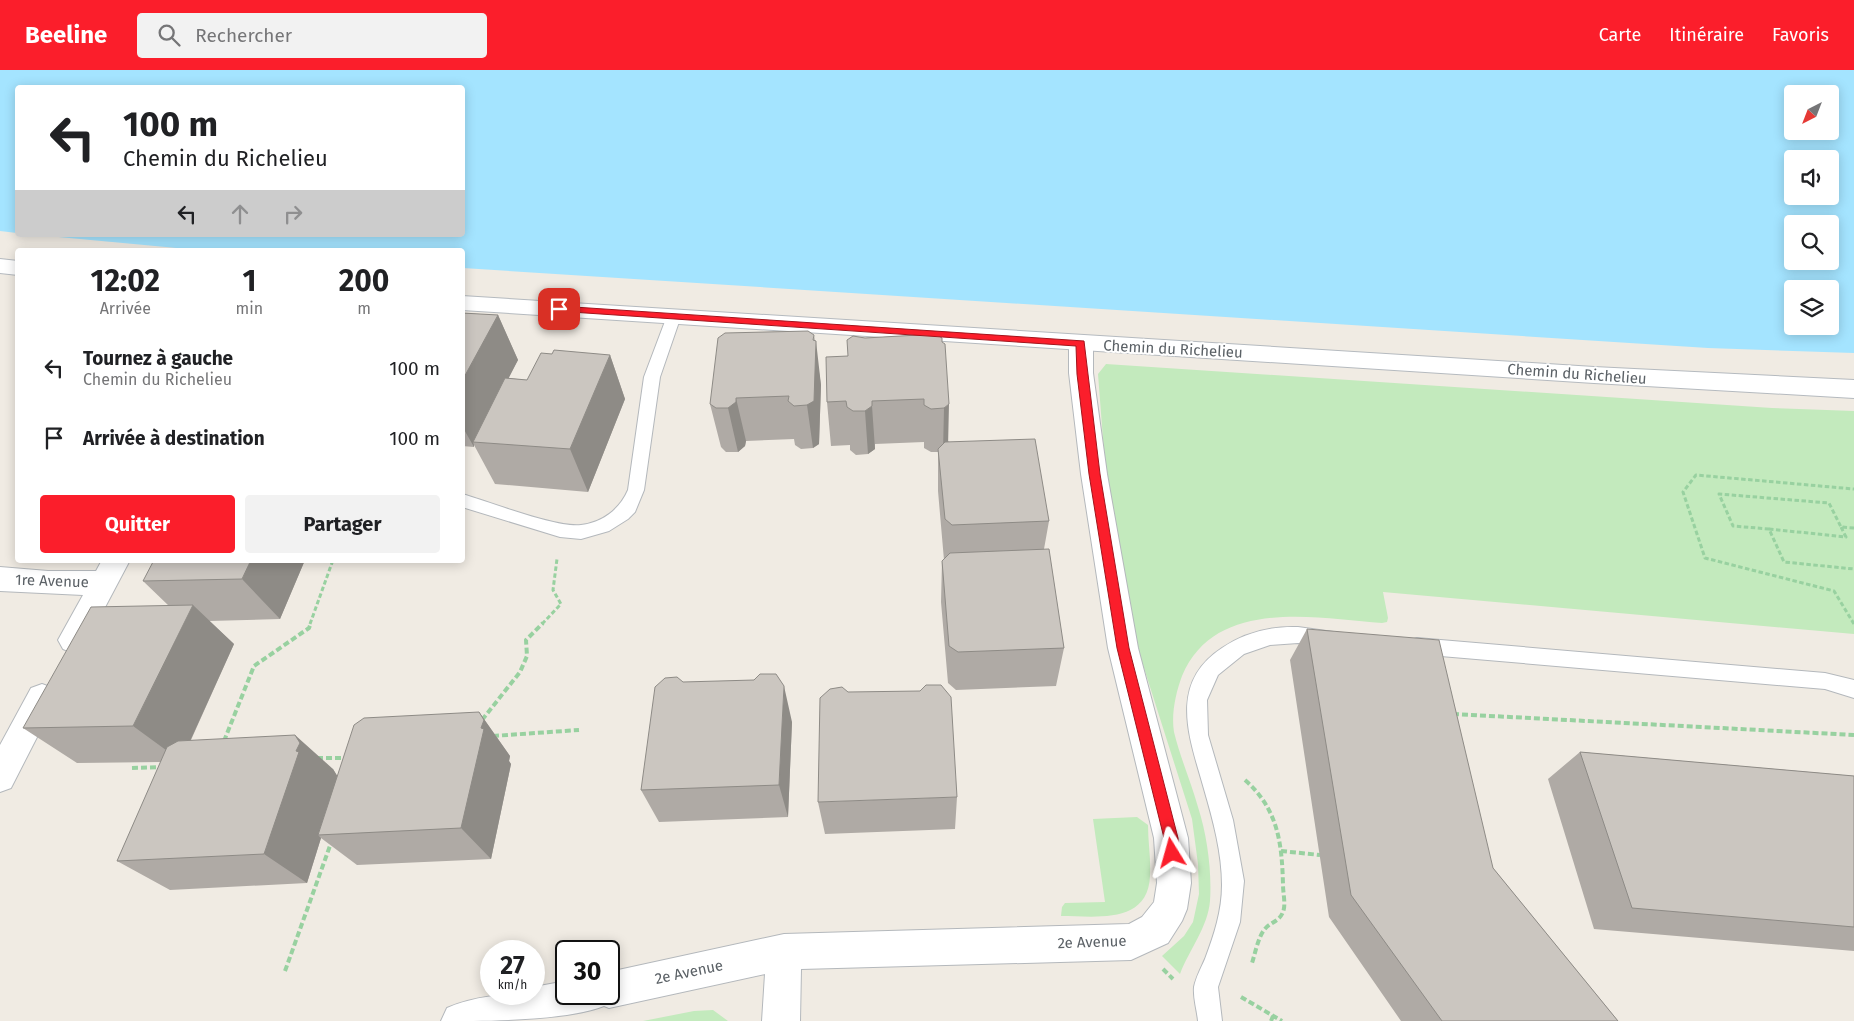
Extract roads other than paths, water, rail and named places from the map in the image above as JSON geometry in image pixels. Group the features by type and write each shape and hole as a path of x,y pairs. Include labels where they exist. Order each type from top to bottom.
{"main road":[{"path":"0,266 15,268"},
{"name":"Chemin du Richelieu","path":"465,303 1594,376 1854,389"},
{"name":"2e Avenue","path":"620,988 784,952 1131,942 1155,930 1170,909 1174,883 1171,838 1123,648 1094,474 1082,374 1081,343"},
{"path":"0,777 110,571"},
{"name":"1re Avenue","path":"0,579 48,583 110,571"},
{"path":"781,1021 784,952"},
{"path":"460,1021 555,1001"}],"lane":[{"path":"465,501 570,531 598,528 622,514 629,507 636,490 652,377 674,316"},
{"path":"1210,1021 1206,987 1229,923 1233,882 1220,810 1200,744 1196,718 1196,700 1200,685 1209,669 1223,656 1240,646 1261,639 1288,635 1348,640"},
{"path":"1398,644 1825,681 1854,689"}],"water":[{"path":"0,70 1854,70 1854,353 1708,348 465,268 465,248 177,248 58,237 465,237 465,85 15,85 15,233 0,231"}]}
